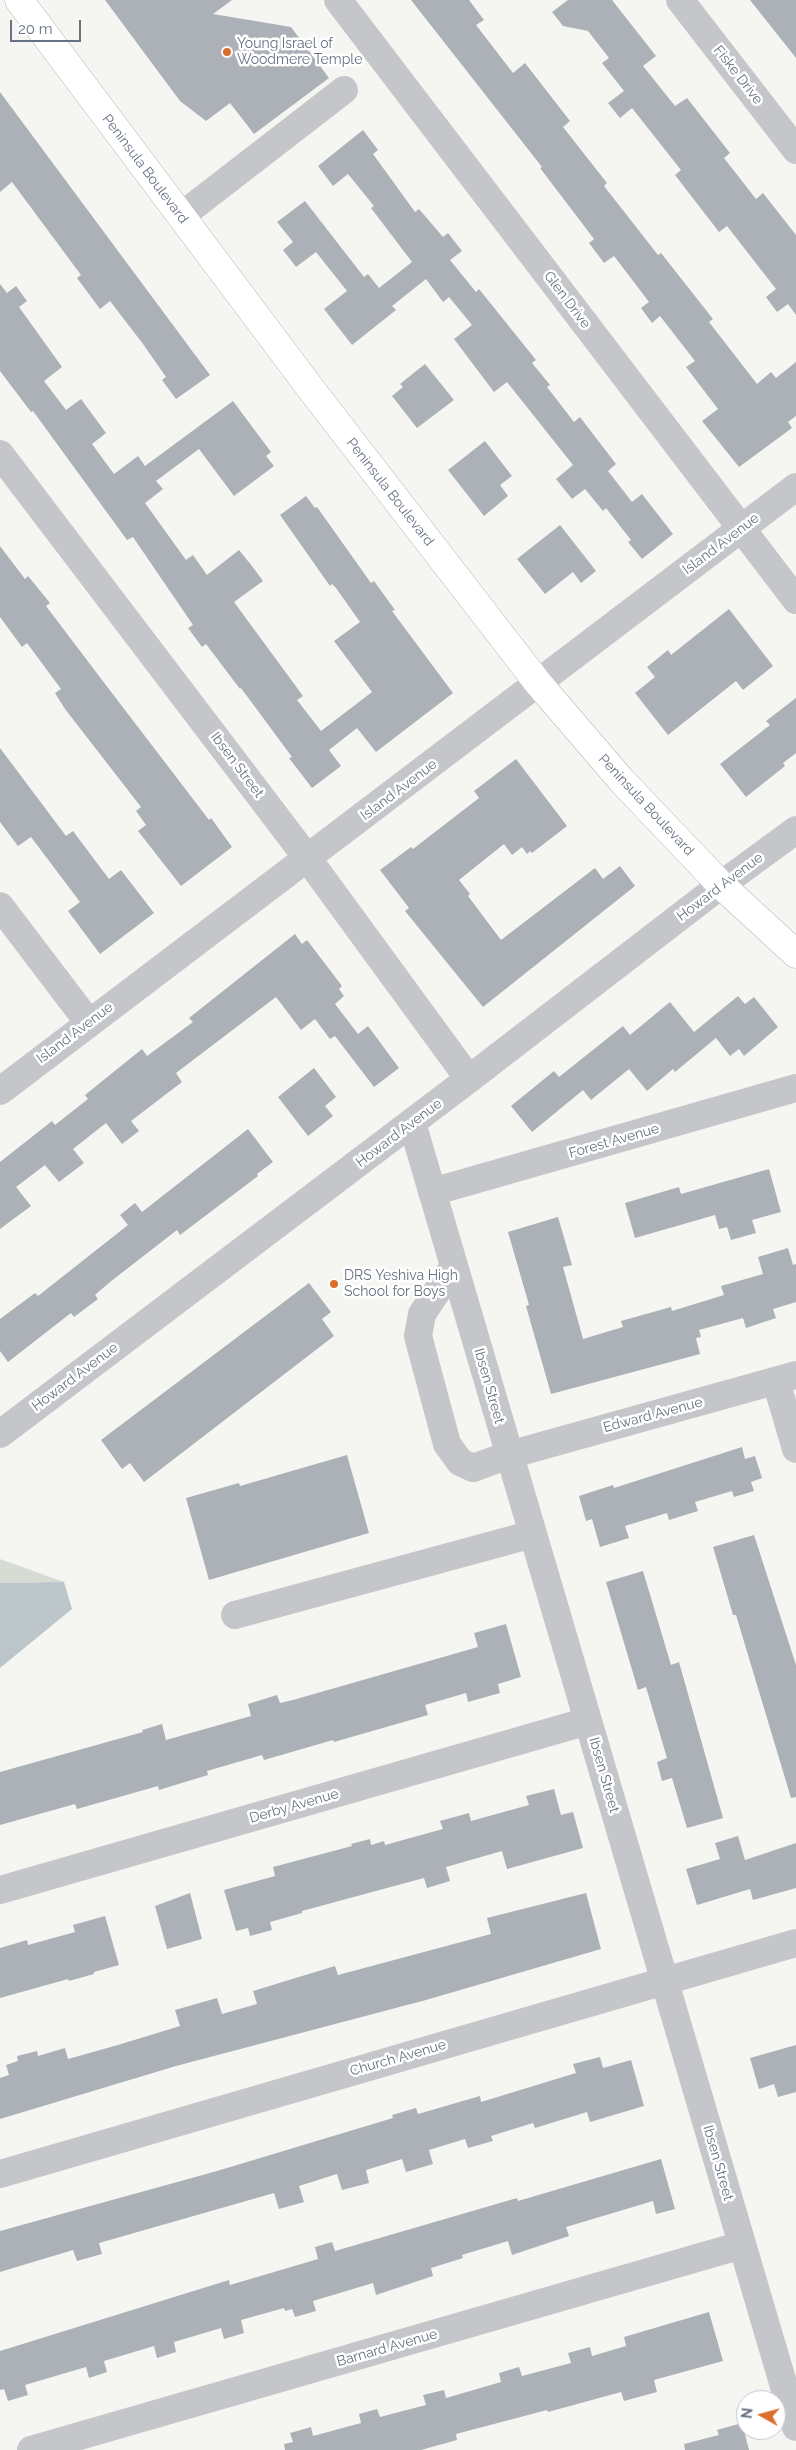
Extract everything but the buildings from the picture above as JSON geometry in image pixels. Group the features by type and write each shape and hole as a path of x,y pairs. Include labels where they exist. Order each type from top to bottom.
{"main road":[{"name":"Peninsula Boulevard","path":"18,0 314,394 538,683 622,781 721,885 796,954"}],"street":[{"name":"Glen Drive","path":"338,0 796,600"},
{"name":"Fiske Drive","path":"680,0 795,146"},
{"path":"180,216 344,90"},
{"name":"Ibsen Street","path":"0,454 308,859 469,1079"},
{"name":"Island Avenue","path":"0,1090 308,859 796,487"},
{"name":"Howard Avenue","path":"0,1434 412,1123 721,885 796,830"},
{"path":"0,906 89,1023"},
{"name":"Forest Avenue","path":"432,1192 796,1088"},
{"name":"Ibsen Street","path":"412,1123 796,2427"},
{"name":"Edward Avenue","path":"454,1266 422,1314 418,1336 447,1444 460,1462 473,1468 510,1455 786,1378"},
{"path":"786,1378 796,1449"},
{"path":"235,1615 533,1534"},
{"name":"Derby Avenue","path":"0,1890 588,1721"},
{"name":"Church Avenue","path":"0,2174 796,1943"},
{"name":"Barnard Avenue","path":"31,2450 742,2245"}],"shaded area":[{"path":"0,1559 64,1582 0,1583"},
{"path":"64,1582 72,1609 0,1668 0,1583"}],"place":[{"name":"Young Israel of Woodmere Temple","path":"227,52"},
{"name":"DRS Yeshiva High School for Boys","path":"334,1284"}]}
